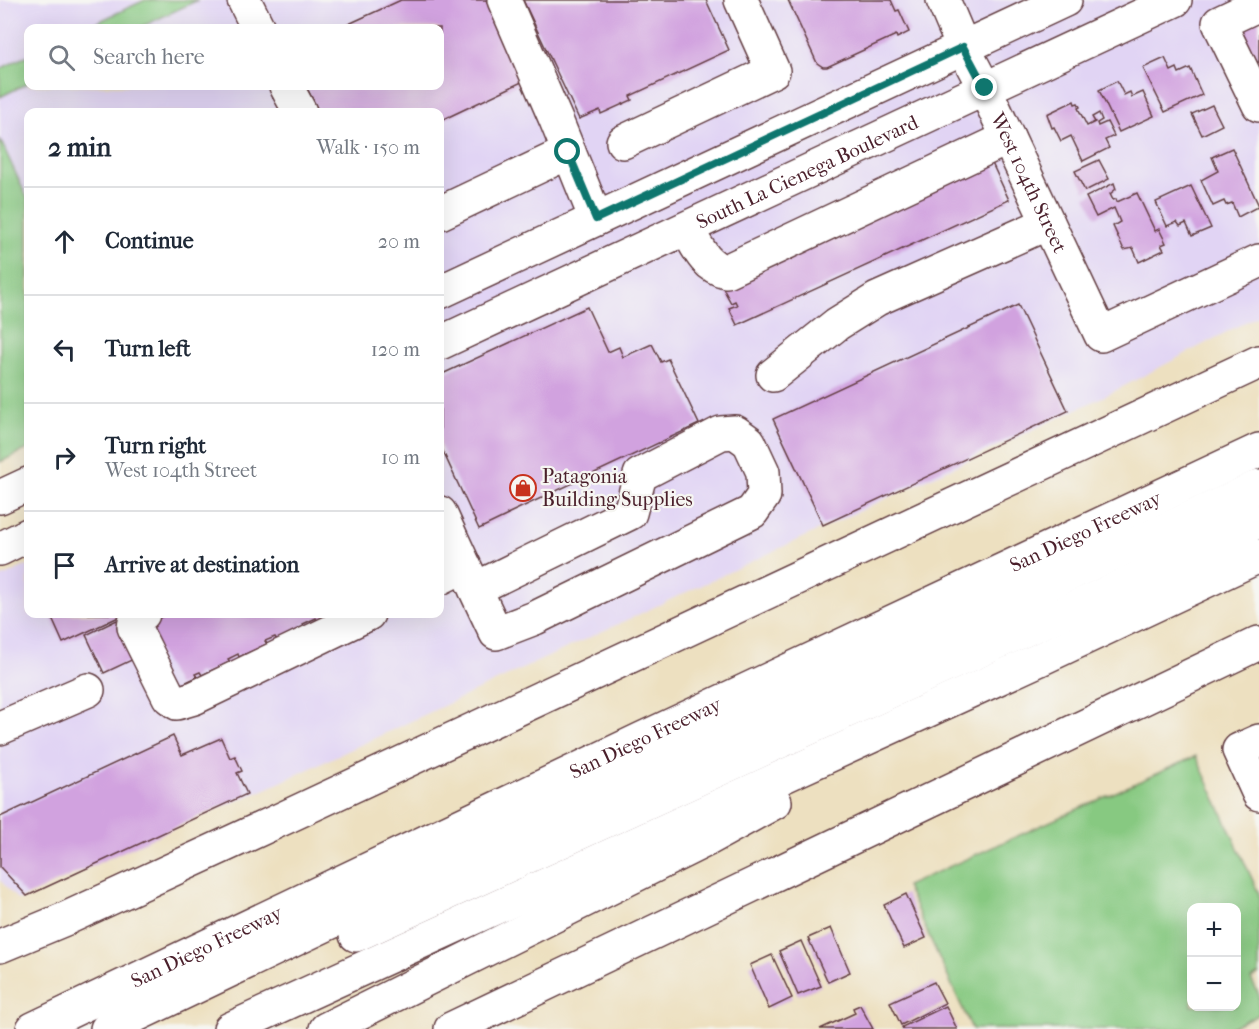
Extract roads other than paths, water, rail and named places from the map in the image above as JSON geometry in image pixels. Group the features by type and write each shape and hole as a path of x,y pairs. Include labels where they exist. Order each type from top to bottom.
{"main road":[{"path":"244,0 256,24"},
{"path":"504,0 596,219"},
{"path":"623,142 773,71 741,0"},
{"name":"West 104th Street","path":"943,0 963,47 985,88 1101,335 1259,261"},
{"path":"444,290 1065,0"},
{"name":"South La Cienega Boulevard","path":"444,341 1175,0"},
{"path":"1255,7 1219,23 1259,105"},
{"path":"288,90 298,108"},
{"path":"687,229 703,256 714,268 726,271 1008,138"},
{"path":"444,211 568,152"},
{"path":"773,375 837,324 877,299 1048,223"},
{"path":"1185,396 1259,348"},
{"path":"0,946 328,798 1259,362"},
{"path":"444,526 460,578 496,633 535,618 752,512 764,495 763,472 748,442 735,432 721,433 640,475 630,513 653,560"},
{"name":"San Diego Freeway","path":"75,1008 1259,450"},
{"path":"0,497 24,486"},
{"path":"107,1029 692,750 1259,486"},
{"path":"460,578 630,513"},
{"path":"150,1029 1259,521"},
{"path":"0,549 24,537"},
{"path":"230,1029 1038,660 1259,556"},
{"path":"136,618 134,627 169,697 177,703 194,698 360,618"},
{"path":"451,1029 1252,647"},
{"path":"326,1029 706,840 1038,660"},
{"path":"0,728 88,690"},
{"path":"1259,741 1239,750 1259,794"},
{"path":"17,1029 75,1008"},
{"path":"33,1029 75,1008"}],"place":[{"name":"Patagonia Building Supplies","path":"523,488"}]}
